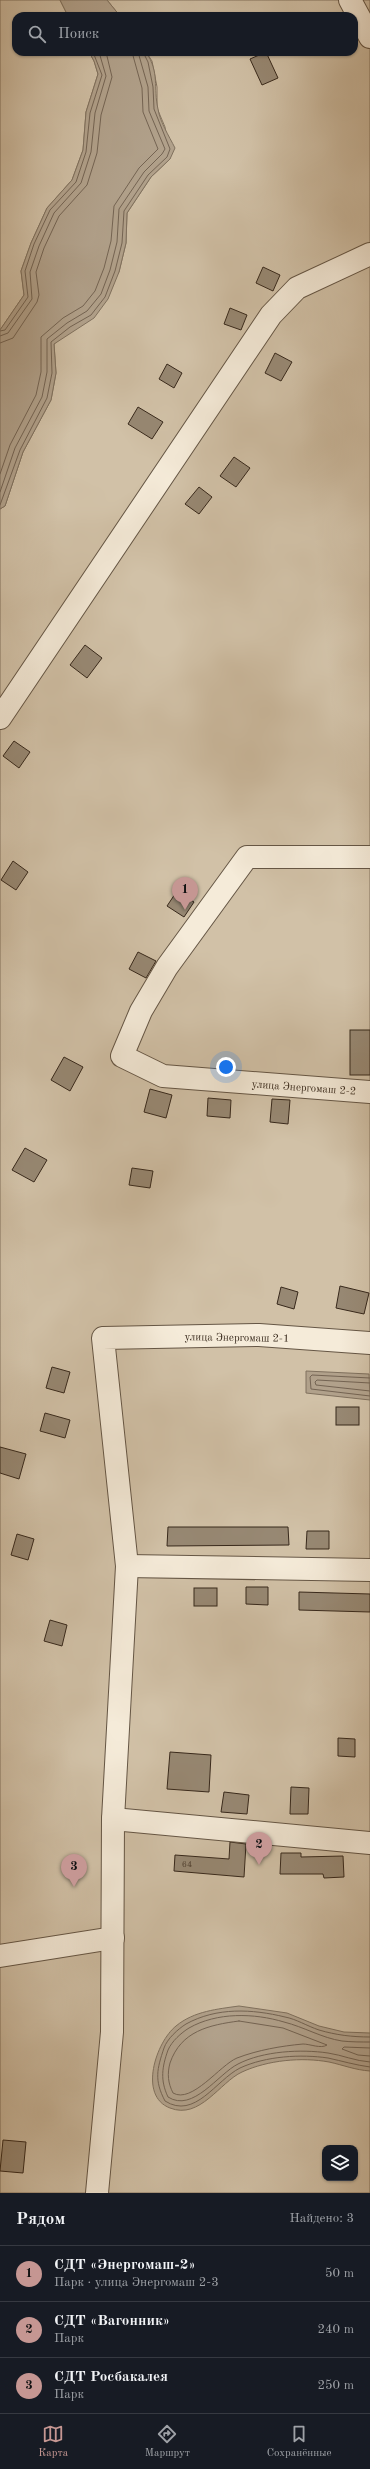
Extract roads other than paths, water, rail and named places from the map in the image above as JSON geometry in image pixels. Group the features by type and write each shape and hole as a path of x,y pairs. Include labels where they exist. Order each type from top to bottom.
{"street":[{"path":"350,0 356,12"},
{"path":"358,15 370,37"},
{"path":"0,718 271,315 297,288 370,254"},
{"name":"улица Энергомаш 2-2","path":"370,857 247,857 167,967 142,1011 122,1056 163,1076 370,1092"},
{"name":"улица Энергомаш 2-1","path":"127,1566 103,1338 259,1335 370,1343"},
{"path":"97,2193 112,2032 113,1819 127,1566 370,1570"},
{"path":"113,1819 370,1843"},
{"path":"0,1956 113,1938"}],"water":[{"path":"60,0 107,0 117,12 66,12"},
{"path":"91,56 148,56 155,73 159,114 175,148 170,159 151,177 127,213 126,243 119,272 108,299 94,318 54,344 56,373 51,400 23,452 5,506 0,509 0,330 24,295 21,271 31,243 47,208 72,180 83,150 86,112 98,74"},
{"path":"306,1371 369,1374 370,1400 306,1393"},
{"path":"239,2006 287,2013 319,2026 344,2032 370,2033 370,2071 319,2061 296,2060 274,2062 242,2072 200,2105 191,2109 181,2110 170,2108 160,2102 155,2092 153,2081 154,2068 162,2044 169,2034 176,2026 190,2017 215,2010"}],"place":[{"name":"СДТ «Энергомаш-2»","path":"185,910"},
{"name":"СДТ «Вагонник»","path":"259,1865"},
{"name":"СДТ Росбакалея","path":"74,1887"}]}
